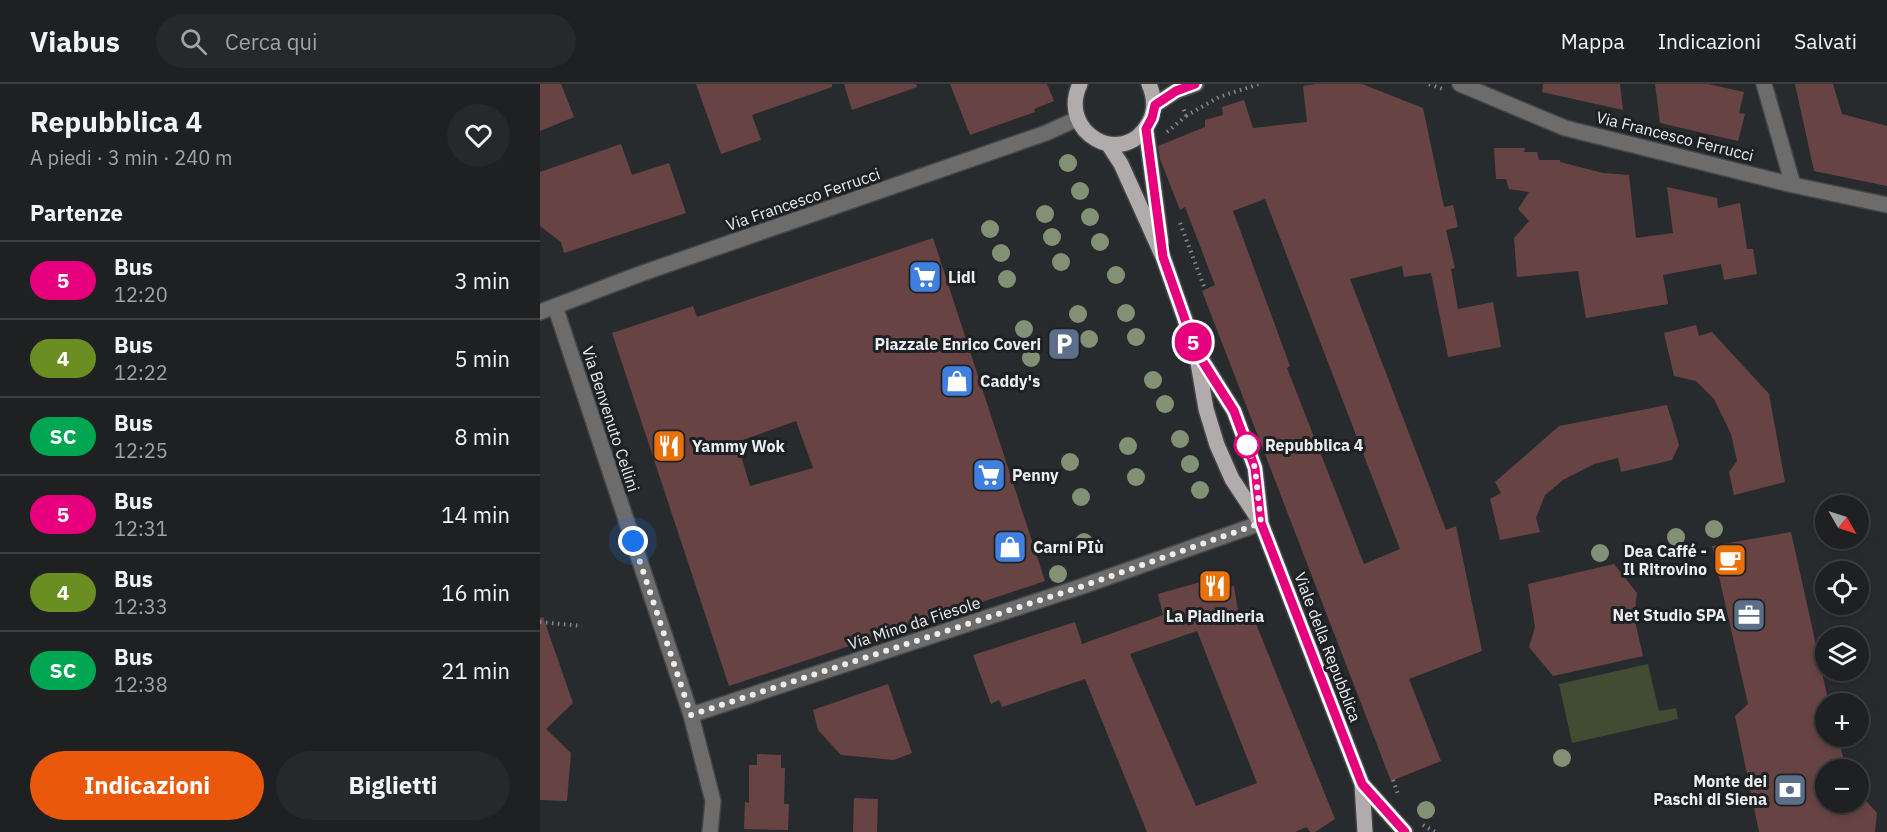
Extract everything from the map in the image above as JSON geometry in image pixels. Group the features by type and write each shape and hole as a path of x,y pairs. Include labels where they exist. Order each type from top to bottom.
{"main road":[{"path":"1080,84 1075,93 1074,106 1077,119 1084,131 1108,144 1129,141 1146,129 1155,105 1149,84"},
{"path":"1146,129 1163,257"},
{"path":"1108,144 1121,164 1163,257"},
{"name":"Viale della Repubblica","path":"1163,257 1196,351 1206,409 1217,445 1232,479 1261,523 1362,784"},
{"name":"Viale della Repubblica","path":"1196,351 1234,411 1255,468 1261,523"},
{"path":"1362,784 1365,832"},
{"path":"1362,784 1405,832"}],"street":[{"path":"1155,105 1176,91 1196,84"},
{"name":"Via Francesco Ferrucci","path":"1460,84 1565,128 1793,185 1887,205"},
{"path":"1764,84 1793,185"},
{"name":"Via Francesco Ferrucci","path":"540,312 640,274 1046,133 1077,119"},
{"name":"Via Benvenuto Cellini","path":"555,306 691,715"},
{"name":"Via Mino da Fiesole","path":"691,715 1083,586 1261,523"},
{"path":"691,715 713,801 710,832"}],"path":[{"path":"1186,116 1219,98 1259,84"},
{"path":"540,622 582,626"}],"green space":[{"path":"1648,664 1659,711 1676,708 1678,719 1572,743 1559,684"}],"building":[{"path":"540,84 561,84 574,117 540,131"},
{"path":"696,84 832,84 832,87 752,115 761,140 721,154"},
{"path":"844,84 916,84 917,87 852,110"},
{"path":"950,84 1047,84 1054,101 1034,109 1035,112 970,135"},
{"path":"1362,84 1423,108 1444,207 1453,205 1458,227 1446,230 1455,268 1451,269 1458,309 1493,302 1501,347 1448,357 1431,273 1404,277 1402,266 1350,279 1446,530 1456,526 1482,651 1409,679 1441,761 1391,781 1202,291 1215,285 1185,207 1180,210 1160,159 1158,146 1205,127 1205,120 1223,115 1222,107 1244,100 1253,128 1307,122 1303,86","holes":["1265,199 1400,549 1364,564 1287,368 1290,366 1233,211"]},
{"path":"1543,84 1620,84 1623,110 1542,92"},
{"path":"1655,84 1708,84 1744,92 1739,113 1745,114 1738,141 1660,123"},
{"path":"1795,84 1833,84 1842,114 1887,126 1887,186 1814,171"},
{"path":"621,144 632,175 669,163 686,213 564,253 561,242 540,226 540,172"},
{"path":"1494,148 1525,148 1524,152 1537,152 1539,160 1560,160 1560,162 1603,173 1629,175 1636,238 1673,233 1667,187 1717,198 1718,208 1740,203 1747,249 1753,249 1757,274 1724,280 1721,264 1663,275 1668,304 1586,318 1578,271 1517,277 1514,238 1529,221 1518,209 1529,192 1509,189 1506,179 1496,179"},
{"path":"933,238 1045,581 729,686 612,333 693,306 697,317","holes":["796,421 813,468 750,486 737,442"]},
{"path":"1696,325 1699,336 1712,332 1769,394 1785,482 1734,495 1729,472 1737,461 1731,434 1714,399 1696,381 1674,376 1664,333"},
{"path":"1667,405 1679,445 1672,460 1621,472 1618,458 1594,464 1563,480 1545,495 1536,518 1540,532 1500,540 1490,499 1501,493 1495,482 1559,426"},
{"path":"1791,532 1815,641 1815,681 1824,681 1827,693 1815,693 1815,747 1841,747 1843,759 1815,759 1815,813 1869,813 1869,804 1877,813 1875,832 1759,832 1735,716 1748,704 1712,546"},
{"path":"1614,564 1637,593 1634,617 1643,656 1553,676 1529,647 1535,627 1528,584"},
{"path":"1222,576 1225,587 1234,586 1238,611 1250,609 1335,819 1315,832 1310,832 1307,827 1295,832 1147,832 1085,679 1002,707 999,700 991,704 973,655 1075,622 1082,644 1163,615 1158,594","holes":["1197,631 1257,783 1196,806 1130,654"]},
{"path":"543,617 573,703 546,729 571,753 567,801 540,800 540,618"},
{"path":"888,684 912,753 894,760 841,755 818,730 813,710"},
{"path":"757,754 781,755 781,768 785,768 784,804 789,804 788,830 744,829 745,802 749,803 749,765 757,765"},
{"path":"854,798 878,799 877,832 853,832"}],"bus line":[{"name":"5","path":"1195,84 1176,91 1155,105 1146,129 1163,257 1196,351 1234,411 1255,468 1261,523 1362,784 1405,832"}],"place":[{"name":"Lidl","path":"925,277"},
{"name":"Piazzale Enrico Coveri","path":"1064,344"},
{"name":"Caddy's","path":"957,381"},
{"name":"Repubblica 4","path":"1247,445"},
{"name":"Yammy Wok","path":"669,446"},
{"name":"Penny","path":"989,475"},
{"name":"Carni PIù","path":"1010,547"},
{"name":"Dea Caffé - Il Ritrovino","path":"1730,560"},
{"name":"La Piadineria","path":"1215,586"},
{"name":"Net Studio SPA","path":"1749,615"},
{"name":"Monte dei Paschi di Siena","path":"1790,790"}],"route":[{"path":"633,541 691,715 1083,586 1261,523 1255,468 1247,445"}]}
